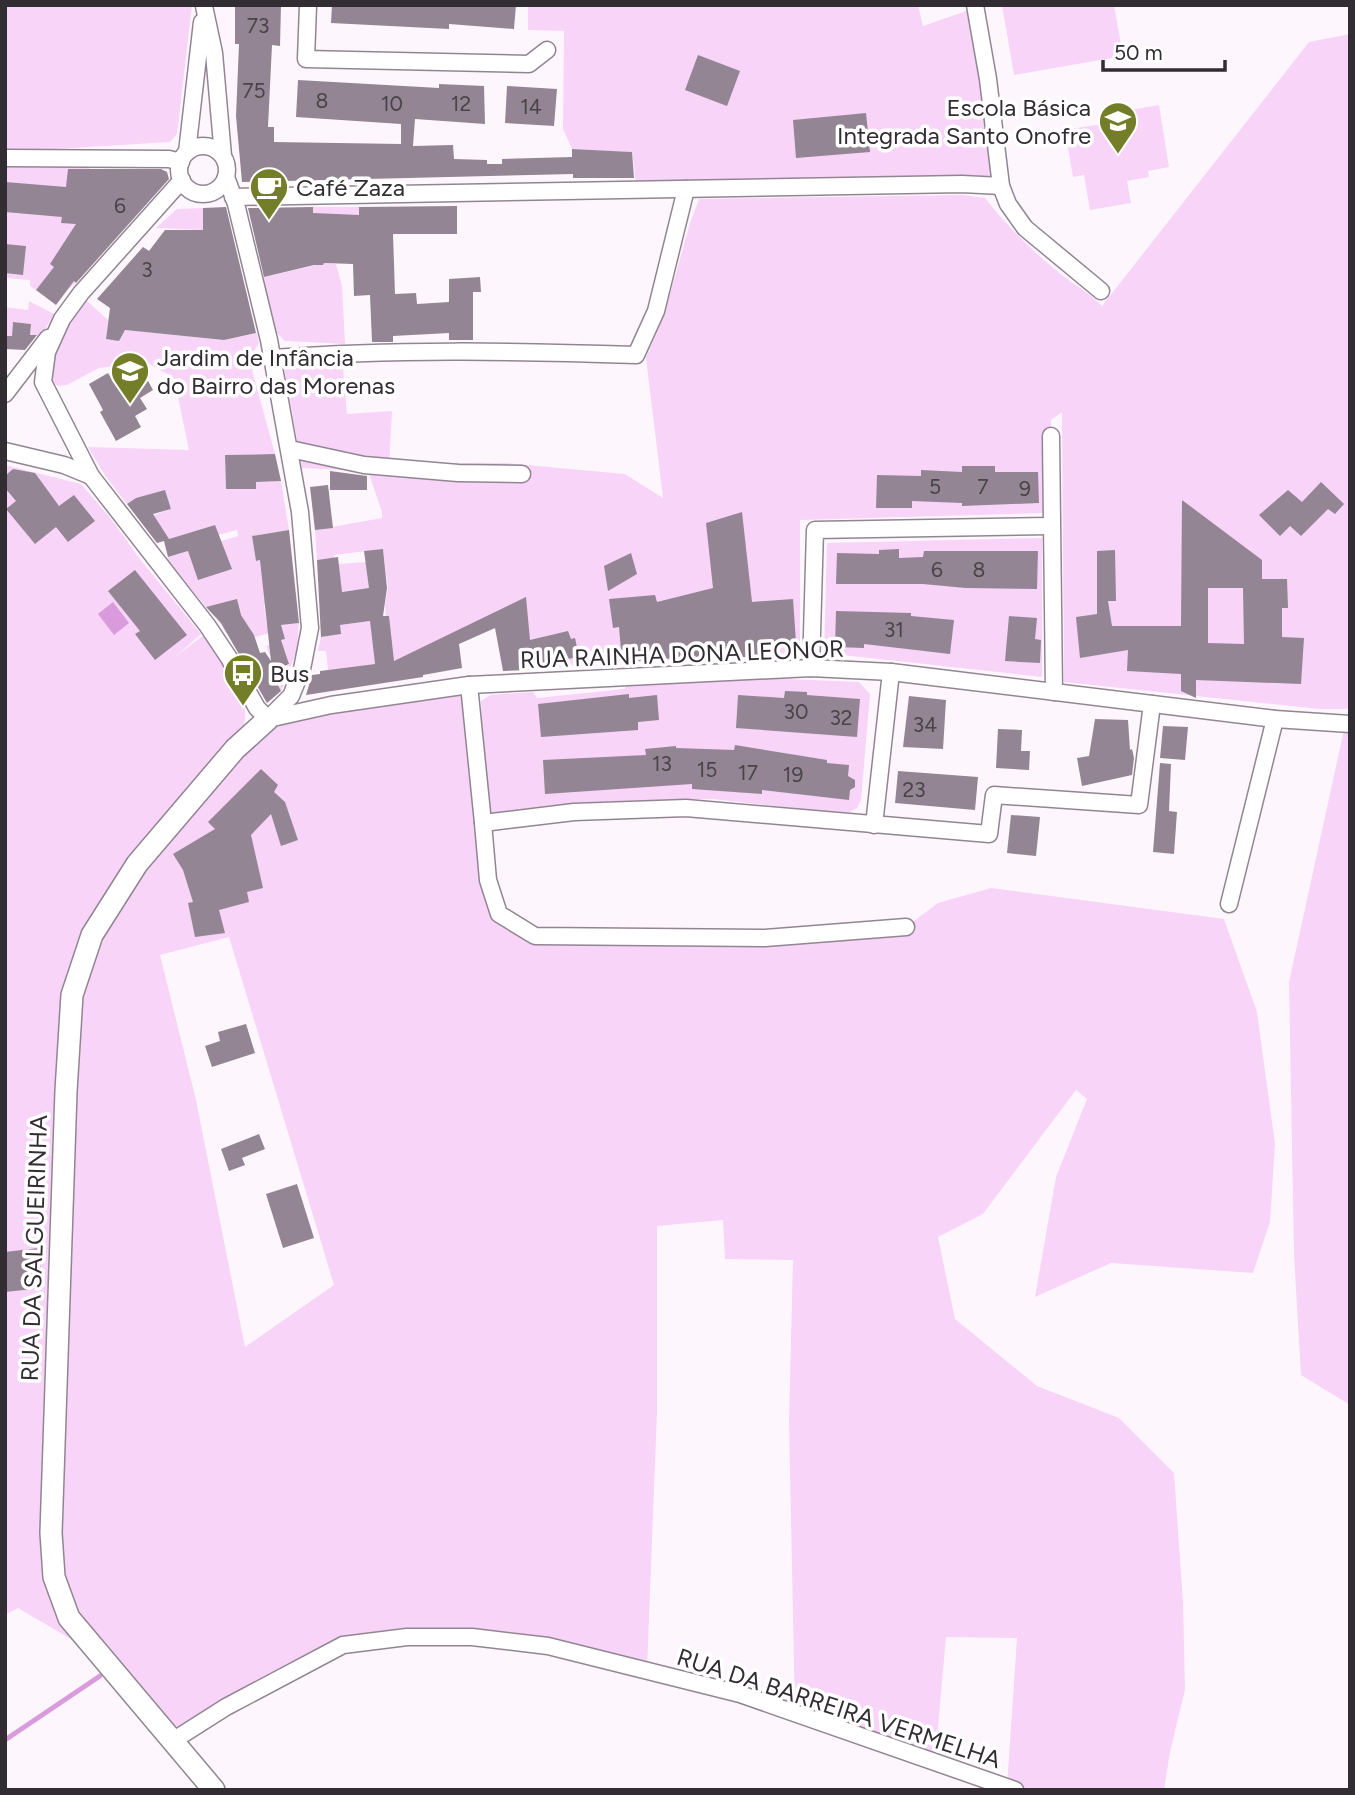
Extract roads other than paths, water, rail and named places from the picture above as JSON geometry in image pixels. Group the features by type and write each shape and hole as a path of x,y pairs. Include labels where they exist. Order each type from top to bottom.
{"street":[{"path":"62,319 47,352 43,382 91,476 207,625 257,708 268,719 291,696 308,649 310,628 300,512 268,331 226,177 214,52 204,5"},
{"path":"204,5 184,157 179,168 182,180 189,189 205,194 220,187 226,177"},
{"path":"308,5 306,59 529,64 547,50"},
{"path":"975,5 988,79 1001,186 1007,204 1025,228 1101,292"},
{"path":"5,158 169,159 184,157 196,147 206,146 223,156"},
{"path":"5,394 81,293 182,180"},
{"path":"233,197 962,184 1001,186"},
{"path":"272,358 340,353 494,351 636,355 656,311 686,189"},
{"path":"1051,436 1054,692"},
{"path":"289,449 364,466 458,473 522,474"},
{"path":"5,451 64,465 91,476"},
{"path":"811,668 815,530 1051,526"},
{"name":"RUA RAINHA DONA LEONOR","path":"268,719 331,705 469,685 811,668 891,672 1275,719 1350,724"},
{"path":"874,825 891,672"},
{"path":"469,685 488,880 499,914 535,936 765,938 906,927"},
{"path":"483,822 574,812 686,808 989,834 993,795 1139,805 1152,704"},
{"name":"RUA DA SALGUEIRINHA","path":"214,1790 69,1618 54,1577 52,1505 66,1091 72,995 92,934 137,864 235,750 268,719"},
{"path":"1229,904 1275,719"},
{"name":"RUA DA BARREIRA VERMELHA","path":"174,1740 226,1707 343,1644 407,1637 472,1637 548,1646 740,1694 1015,1790"}],"waterway":[{"path":"5,1740 100,1676"}],"place":[{"name":"Escola Básica Integrada Santo Onofre","path":"1118,155"},
{"name":"Café Zaza","path":"269,221"},
{"name":"Jardim de Infância do Bairro das Morenas","path":"130,405"},
{"name":"Bus","path":"243,707"}]}
